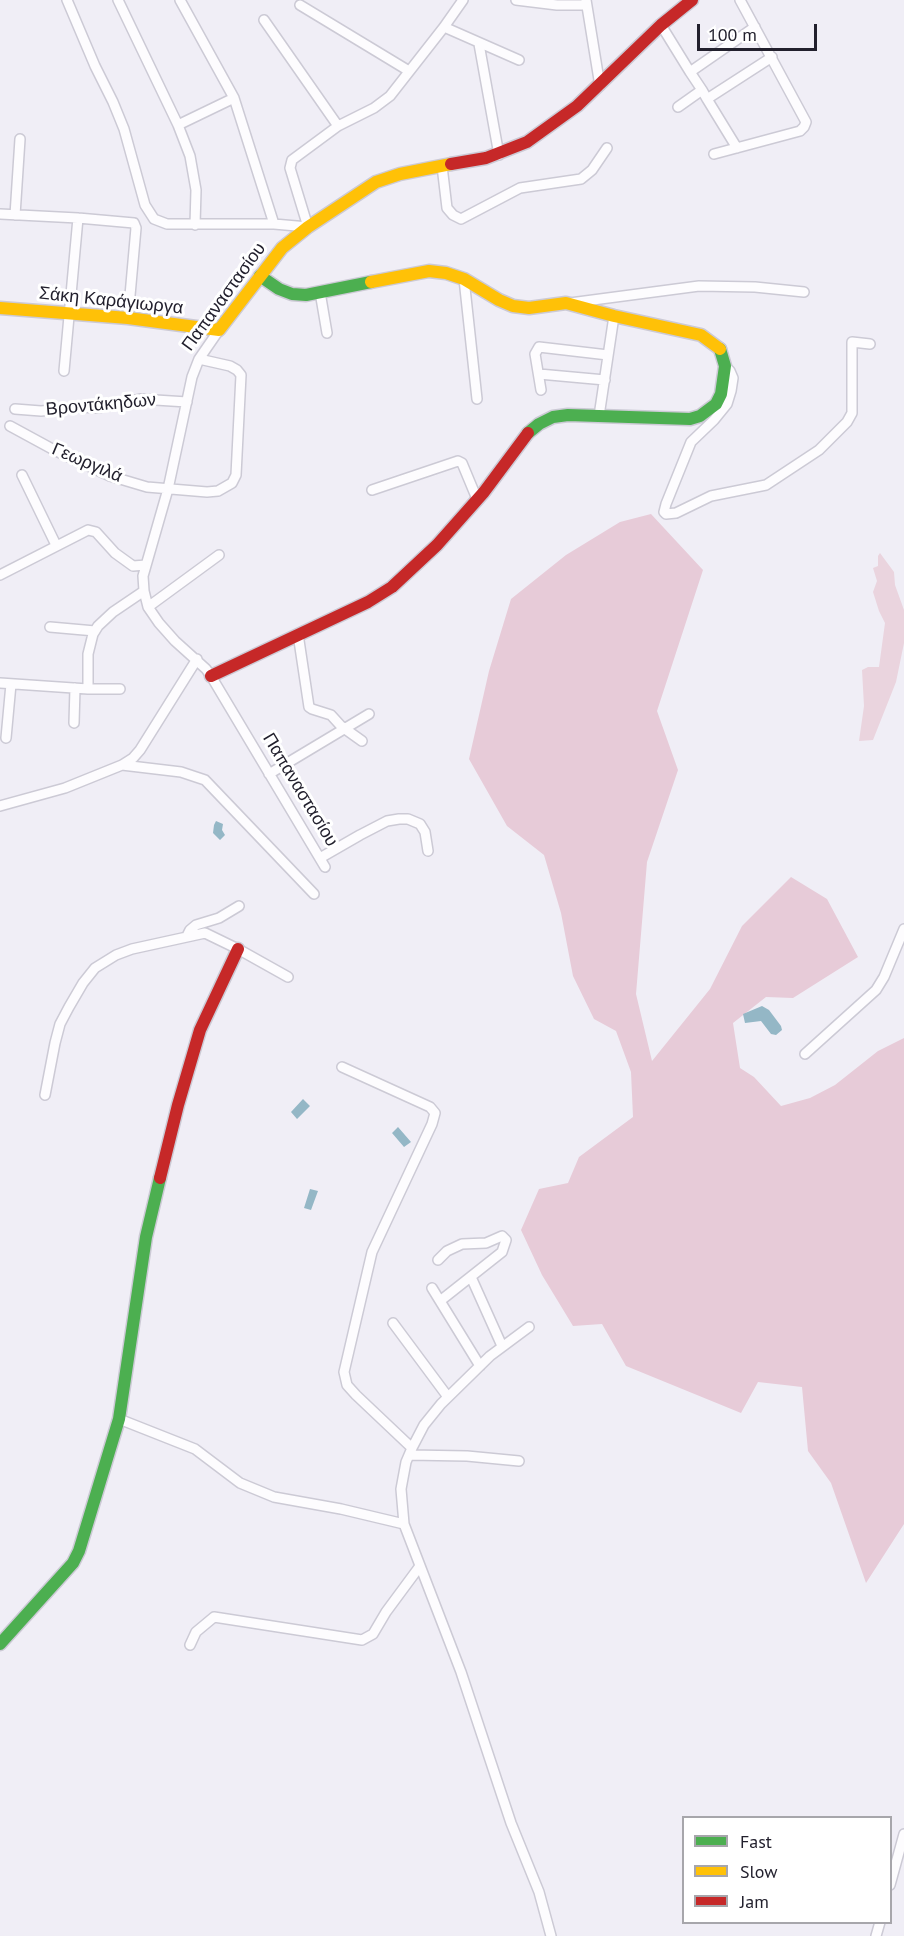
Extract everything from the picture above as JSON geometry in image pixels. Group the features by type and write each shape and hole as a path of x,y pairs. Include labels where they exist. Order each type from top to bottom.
{"street":[{"path":"67,0 124,129 149,213 154,219 167,224 274,224 308,227 291,172 291,164 296,156 338,126 383,102 463,0"},
{"path":"118,0 178,125 190,156 195,178 195,225"},
{"path":"180,0 234,98 274,224"},
{"path":"516,0 571,6 586,2 600,86"},
{"name":"Παπαναστασίου","path":"428,851 425,832 420,824 408,819 399,819 387,821 360,835 323,862 211,676 175,641 148,607 143,576 168,489 192,377 199,359 260,276 282,248 308,227 376,182 400,174 499,155 545,132 600,86 661,25 692,0"},
{"path":"714,153 800,131 806,122 740,0"},
{"path":"300,5 409,71"},
{"path":"264,20 338,126"},
{"path":"661,25 737,148"},
{"path":"444,27 519,60"},
{"path":"690,72 755,27"},
{"path":"479,44 499,155"},
{"path":"678,107 772,57"},
{"path":"178,125 234,98"},
{"path":"15,215 20,138"},
{"path":"442,166 447,208 461,219 520,188 581,179 592,170 607,148"},
{"path":"0,214 134,223 136,228 128,318"},
{"path":"64,371 78,218"},
{"path":"260,276 279,289 292,294 306,294 429,271 446,273 464,279 513,306 529,308 699,286 755,287 804,292"},
{"path":"464,279 477,399"},
{"path":"320,292 327,333"},
{"path":"211,676 368,602 392,587 437,545 477,499 531,430 539,424 553,417 568,415 690,419 700,416 716,404 721,394 725,366 720,349 701,335 567,303"},
{"name":"Σάκη Καράγιωργα","path":"0,308 128,318 219,330"},
{"path":"599,416 614,316"},
{"path":"725,366 732,373 733,378 727,404 691,442 666,504 664,512 666,514 676,513 711,496 766,484 819,450 847,422 852,413 852,342 870,344"},
{"path":"541,390 535,354 539,347 608,355"},
{"name":"Γεωργιλά","path":"10,426 97,472 147,487 218,491 232,483 236,475 241,375 230,366 199,359"},
{"path":"538,374 605,380"},
{"name":"Βροντάκηδων","path":"15,409 41,411 80,407 98,408 140,399 187,402"},
{"path":"372,490 458,461 465,467 477,499"},
{"path":"22,476 56,545"},
{"path":"0,575 83,531 96,532 115,553 132,566 146,565"},
{"path":"148,607 219,555"},
{"path":"88,689 88,654 95,631 113,612 144,591"},
{"path":"50,627 95,631"},
{"path":"298,634 309,707 331,715 362,741"},
{"path":"0,806 65,788 122,765 140,750 196,659"},
{"path":"0,683 120,689"},
{"path":"6,738 11,684"},
{"path":"74,723 75,688"},
{"path":"270,774 369,714"},
{"path":"122,765 181,772 205,780 314,894"},
{"path":"187,936 196,925 219,918 239,906"},
{"path":"805,1054 872,996 899,952 904,929"},
{"path":"45,1095 60,1024 95,968 116,955 198,933 210,934 288,977"},
{"path":"0,1644 73,1563 79,1551 119,1419 146,1237 178,1105 200,1030 238,949"},
{"path":"342,1067 430,1107 435,1113 432,1124 372,1252 344,1372 347,1386 411,1452 519,1461"},
{"path":"438,1260 447,1251 462,1244 486,1243 502,1236 506,1240 502,1252 440,1301"},
{"path":"471,1277 502,1346"},
{"path":"432,1288 480,1366"},
{"path":"393,1323 448,1397"},
{"path":"529,1327 502,1346 480,1366 448,1397 424,1425 411,1452 401,1488 404,1524 460,1672 511,1823 539,1892 551,1936"},
{"path":"119,1419 195,1449 240,1484 274,1497 404,1524"},
{"path":"190,1645 196,1632 214,1617 362,1640 373,1634 386,1612 420,1566"},
{"path":"892,1882 901,1860 904,1834"}],"shaded area":[{"path":"651,514 703,570 657,711 678,770 647,862 636,994 652,1061 710,989 742,926 791,877 827,899 858,957 793,998 766,997 733,1023 740,1068 754,1077 781,1106 810,1098 835,1085 878,1051 904,1038 904,1524 866,1583 831,1483 808,1451 802,1387 758,1382 741,1413 626,1366 602,1324 573,1326 542,1275 521,1230 539,1189 568,1183 579,1157 633,1117 631,1072 616,1031 594,1019 573,976 561,913 544,855 507,826 469,759 489,671 511,599 566,555 620,522"},
{"path":"880,553 894,572 895,585 904,610 904,643 896,682 873,740 859,741 864,706 862,670 868,667 879,667 885,623 873,592 877,581 873,568 878,566"}],"water":[{"path":"216,821 223,824 222,830 225,835 220,840 213,833"},
{"path":"762,1006 769,1010 781,1026 782,1030 776,1035 771,1034 761,1021 745,1023 743,1014"},
{"path":"303,1099 310,1106 297,1119 291,1112"},
{"path":"398,1127 411,1142 404,1147 392,1133"},
{"path":"310,1189 318,1191 311,1210 304,1208"}],"traffic: fast":[{"path":"260,276 279,289 292,294 306,295 371,282"},
{"path":"528,433 553,417 568,415 690,419 700,416 716,404 721,394 725,366 720,349"},
{"path":"0,1644 73,1563 79,1551 119,1419 146,1237 160,1178"}],"traffic: slow":[{"path":"0,308 128,318 219,330 282,248 308,227 376,182 400,174 451,164"},
{"path":"371,282 429,271 446,273 464,279 513,306 529,308 566,303 701,335 720,349"}],"traffic: jam":[{"path":"451,164 486,158 527,142 577,106 661,25 692,0"},
{"path":"211,676 368,602 392,587 437,545 484,492 528,433"},
{"path":"160,1178 200,1030 238,949"}]}
